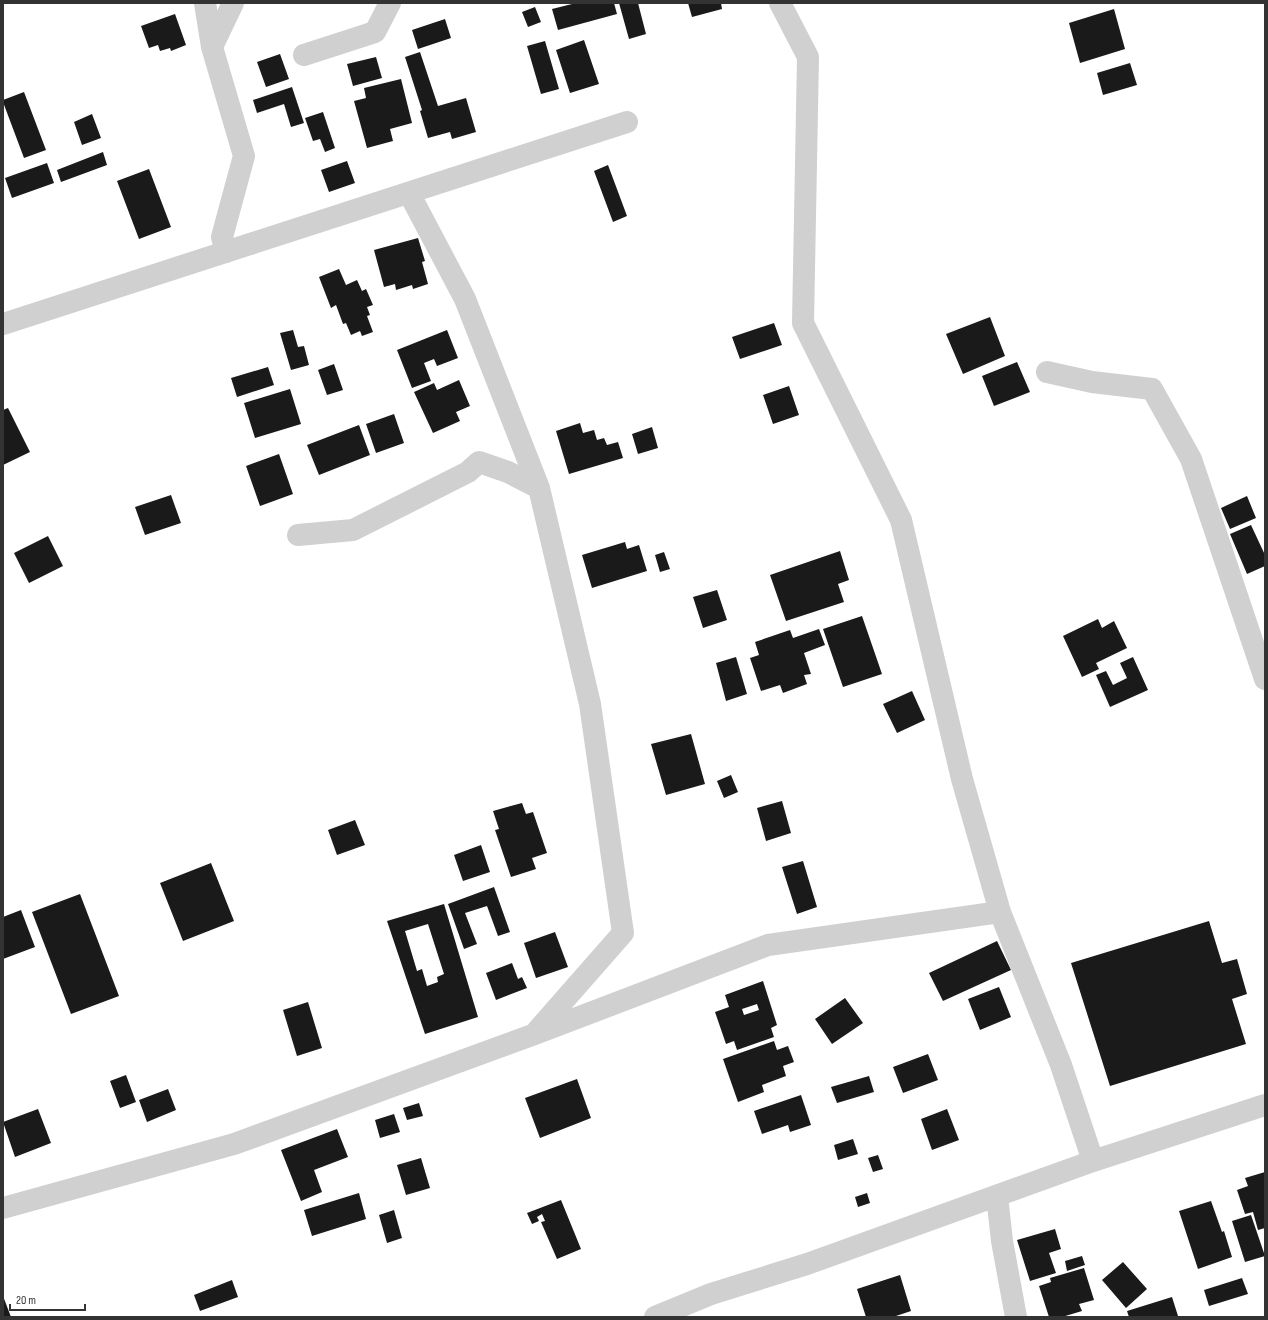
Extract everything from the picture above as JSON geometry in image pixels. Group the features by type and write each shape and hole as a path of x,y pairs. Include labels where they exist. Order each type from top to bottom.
{"street":[{"path":"205,3 212,47 244,156 222,237 226,252"},
{"path":"212,47 233,3"},
{"path":"304,55 375,32 390,3"},
{"path":"780,3 808,57 802,322 901,520 962,779 1000,912 1061,1065 1093,1160"},
{"path":"3,324 627,122"},
{"path":"409,193 465,299 539,488 590,704 623,933 535,1034"},
{"path":"1047,372 1092,382 1152,388 1191,459 1265,679"},
{"path":"298,535 353,530 468,472 479,462 508,472 539,488"},
{"path":"3,1208 234,1144 535,1034 768,945 1000,912"},
{"path":"655,1317 712,1294 806,1264 1093,1160 1265,1105"},
{"path":"997,1196 1002,1240 1016,1317"}],"building":[{"path":"576,3 614,3 617,14 558,30 552,9"},
{"path":"619,3 638,3 646,34 629,39"},
{"path":"688,3 721,3 722,9 692,17"},
{"path":"535,7 541,22 528,27 522,12"},
{"path":"1114,9 1125,49 1080,63 1069,23"},
{"path":"175,14 186,45 171,51 170,48 160,51 158,45 149,48 141,26"},
{"path":"445,19 451,38 418,49 412,30"},
{"path":"584,40 599,84 570,93 556,50"},
{"path":"545,41 559,89 541,94 527,46"},
{"path":"420,52 438,106 466,98 476,132 452,139 450,132 428,138 420,111 422,110 405,57"},
{"path":"280,54 289,79 266,87 257,62"},
{"path":"376,57 382,78 353,86 347,64"},
{"path":"1130,63 1137,85 1103,95 1097,73"},
{"path":"401,79 412,123 390,129 393,141 367,148 354,101 366,98 364,88"},
{"path":"292,87 304,123 291,127 284,104 257,113 253,100"},
{"path":"24,92 46,150 24,158 3,100"},
{"path":"323,112 335,148 325,152 320,139 313,141 305,118"},
{"path":"92,114 101,138 82,145 74,122"},
{"path":"103,152 107,165 61,182 57,170"},
{"path":"347,161 355,183 329,192 321,170"},
{"path":"47,163 54,183 12,198 5,178"},
{"path":"608,165 627,216 613,222 594,171"},
{"path":"149,169 171,227 139,239 117,181"},
{"path":"418,238 425,261 422,262 428,284 413,289 412,285 396,290 395,284 384,287 374,250"},
{"path":"339,269 346,285 357,280 362,291 366,289 373,305 367,307 370,315 367,316 373,332 362,336 360,331 351,335 346,323 343,324 336,305 331,308 319,277"},
{"path":"990,317 1005,356 963,374 946,334"},
{"path":"774,323 782,345 740,359 732,337"},
{"path":"293,330 298,347 304,346 309,365 291,370 280,333"},
{"path":"447,330 458,358 437,366 434,359 424,363 431,381 412,388 397,350"},
{"path":"1017,362 1030,392 994,406 982,376"},
{"path":"334,364 343,390 327,395 318,370"},
{"path":"268,367 274,385 237,397 231,378"},
{"path":"459,380 470,406 456,412 460,421 433,433 414,392 434,383 437,390"},
{"path":"789,386 799,415 773,424 763,395"},
{"path":"290,389 301,424 255,438 244,403"},
{"path":"8,408 30,452 3,465 3,410"},
{"path":"394,414 404,443 376,453 366,424"},
{"path":"580,423 583,433 594,430 597,440 604,438 607,445 618,442 623,458 569,474 556,431"},
{"path":"359,425 370,455 319,475 307,445"},
{"path":"652,427 658,448 638,454 632,434"},
{"path":"279,454 293,494 260,506 246,466"},
{"path":"171,495 181,523 145,535 135,507"},
{"path":"1247,496 1256,518 1230,529 1221,508"},
{"path":"1251,525 1265,555 1265,566 1247,574 1230,534"},
{"path":"48,536 63,566 29,583 14,553"},
{"path":"625,542 627,549 639,545 647,571 592,588 582,555"},
{"path":"840,551 849,580 838,584 844,602 786,621 770,575"},
{"path":"664,552 670,569 660,572 655,555"},
{"path":"717,590 727,620 703,628 693,597"},
{"path":"862,616 882,674 843,687 823,629"},
{"path":"1098,619 1102,628 1114,621 1127,648 1096,663 1099,669 1082,677 1063,636"},
{"path":"819,629 825,645 804,653 811,674 804,675 807,684 783,693 780,685 761,691 750,658 759,655 755,642 790,630 793,638"},
{"path":"736,657 747,694 726,701 716,663"},
{"path":"1133,657 1148,690 1110,707 1096,675 1106,671 1113,685 1127,678 1120,663"},
{"path":"912,691 925,720 897,733 883,704"},
{"path":"691,734 705,784 666,795 651,744"},
{"path":"731,775 738,792 724,798 717,781"},
{"path":"782,801 791,833 766,841 757,808"},
{"path":"522,803 526,814 533,812 547,853 532,858 536,869 511,877 495,830 499,829 493,811"},
{"path":"355,820 365,845 337,855 328,830"},
{"path":"481,845 490,872 463,881 454,855"},
{"path":"803,861 817,907 797,914 782,867"},
{"path":"211,863 234,921 183,941 160,883"},
{"path":"494,887 510,932 498,936 487,906 465,913 477,944 464,949 448,904"},
{"path":"80,894 119,996 71,1014 32,912"},
{"path":"444,904 478,1017 425,1034 387,921","holes":["428,924 444,974 437,977 438,982 427,986 422,969 417,971 405,931"]},
{"path":"21,910 35,947 3,959 3,917"},
{"path":"1209,921 1222,963 1237,959 1247,994 1232,999 1246,1044 1110,1086 1071,963"},
{"path":"555,932 568,967 536,978 524,943"},
{"path":"997,941 1011,970 943,1001 929,973"},
{"path":"512,963 518,979 522,977 527,988 496,1000 486,973"},
{"path":"763,981 777,1025 771,1028 774,1037 737,1050 734,1041 726,1044 715,1012 729,1007 725,995","holes":["757,1004 759,1010 744,1015 742,1009"]},
{"path":"999,987 1011,1017 980,1030 968,999"},
{"path":"845,998 863,1023 832,1044 815,1019"},
{"path":"308,1002 322,1048 297,1056 283,1010"},
{"path":"774,1041 777,1050 788,1046 794,1062 783,1066 786,1076 762,1085 764,1092 738,1102 723,1059"},
{"path":"928,1054 938,1080 903,1093 893,1067"},
{"path":"126,1075 136,1102 120,1108 110,1081"},
{"path":"869,1076 874,1092 837,1103 831,1087"},
{"path":"577,1079 591,1118 540,1138 525,1098"},
{"path":"168,1089 176,1110 147,1122 139,1100"},
{"path":"801,1095 811,1125 790,1132 788,1125 762,1134 754,1111"},
{"path":"419,1103 423,1116 407,1120 403,1108"},
{"path":"38,1109 51,1143 15,1157 3,1122"},
{"path":"947,1109 959,1140 932,1150 921,1119"},
{"path":"394,1114 400,1132 380,1138 375,1120"},
{"path":"337,1129 348,1157 314,1170 322,1192 301,1201 281,1150"},
{"path":"853,1139 858,1154 838,1160 834,1145"},
{"path":"878,1155 883,1169 873,1172 868,1158"},
{"path":"421,1158 430,1188 406,1195 397,1165"},
{"path":"1265,1172 1265,1228 1258,1230 1253,1212 1245,1214 1237,1190 1248,1186 1245,1178"},
{"path":"359,1193 366,1219 312,1236 304,1210"},
{"path":"867,1193 870,1203 858,1207 855,1197"},
{"path":"561,1200 581,1249 557,1259 541,1222 545,1221 542,1214 537,1217 539,1221 532,1224 527,1213"},
{"path":"1211,1201 1222,1232 1224,1231 1232,1257 1198,1269 1179,1211"},
{"path":"394,1210 402,1238 387,1243 379,1215"},
{"path":"1251,1215 1265,1256 1245,1262 1232,1221"},
{"path":"1055,1229 1061,1249 1049,1253 1056,1273 1030,1281 1017,1240"},
{"path":"1082,1256 1085,1265 1067,1271 1065,1261"},
{"path":"1123,1262 1147,1289 1126,1308 1102,1280"},
{"path":"1084,1268 1094,1300 1079,1304 1082,1311 1062,1317 1049,1317 1039,1286 1051,1282 1050,1278"},
{"path":"900,1275 911,1311 893,1317 866,1317 857,1289"},
{"path":"1242,1278 1248,1294 1209,1306 1204,1290"},
{"path":"232,1280 238,1297 200,1311 194,1295"},
{"path":"3,1296 11,1317 3,1317"},
{"path":"1172,1297 1178,1316 1129,1317 1127,1311"}]}
